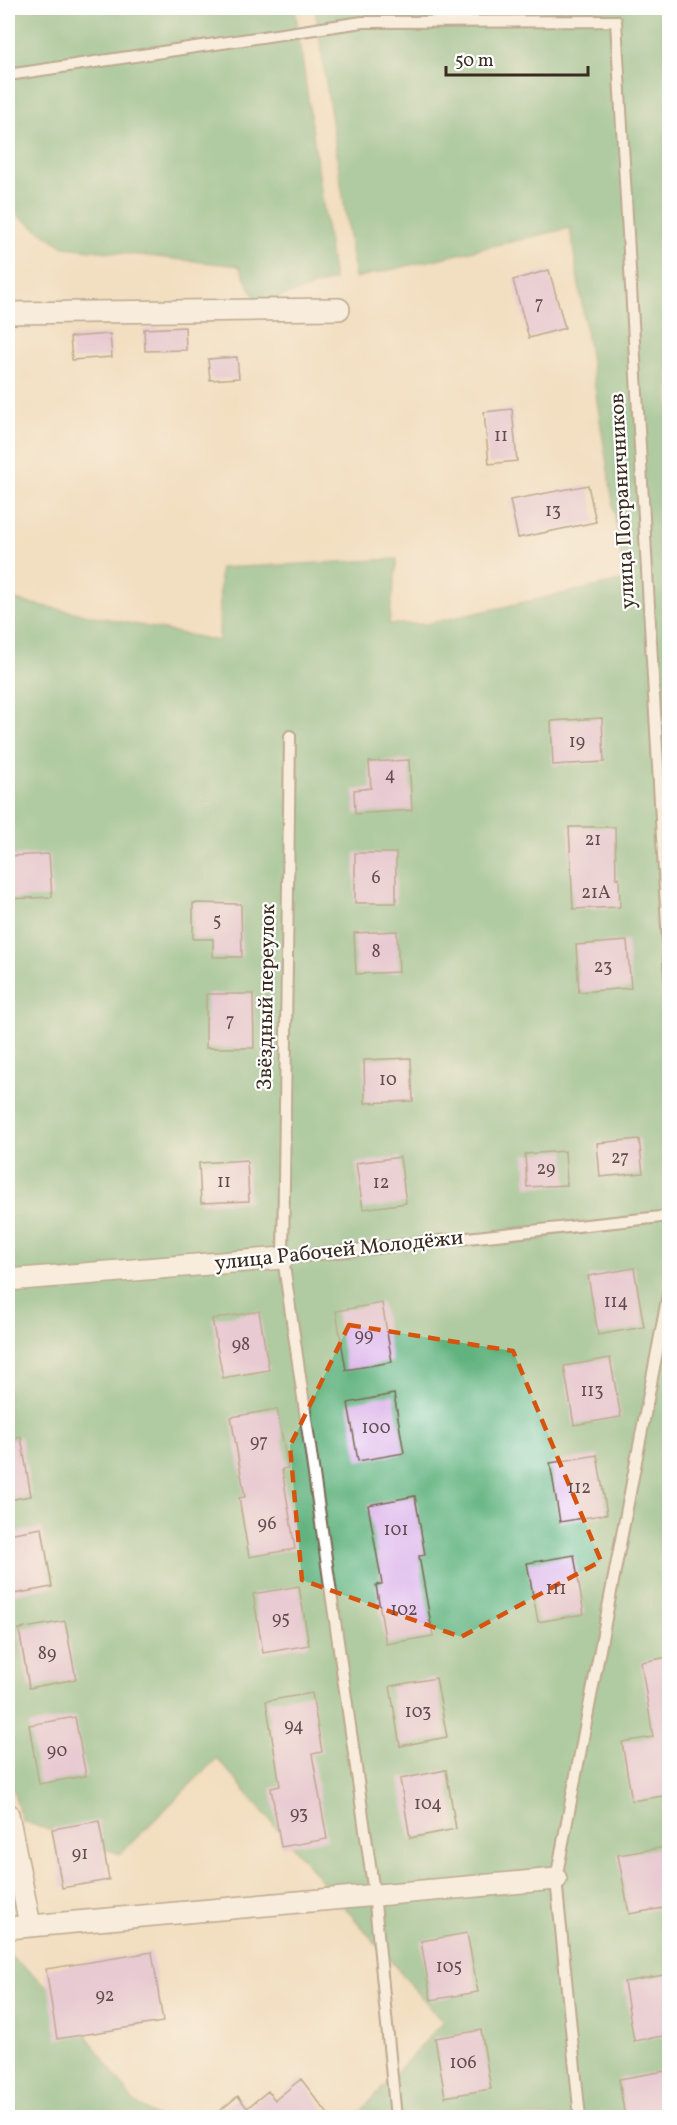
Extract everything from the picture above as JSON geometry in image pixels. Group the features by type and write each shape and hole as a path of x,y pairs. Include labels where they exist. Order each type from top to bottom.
{"street":[{"path":"8,313 339,309"},
{"name":"улица Рабочей Молодёжи","path":"8,1280 283,1258"},
{"path":"8,1814 30,1925"},
{"path":"8,1928 374,1893 556,1879"}],"lane":[{"name":"улица Пограничников","path":"8,75 362,22 616,21 669,978"},
{"name":"Звёздный переулок","path":"290,736 283,1258 374,1893 396,2118"},
{"name":"улица Рабочей Молодёжи","path":"283,1258 669,1216"},
{"path":"580,2118 556,1879 669,1284"}],"highlighted area":[{"path":"349,1325 513,1351 601,1561 461,1637 302,1580 290,1446"}],"green space":[{"path":"8,8 295,8 334,280 258,304 239,266 64,247 8,209"},
{"path":"315,8 669,8 669,2117 356,2117 443,2022 217,1758 120,1854 22,1821 8,1772 8,599 219,641 220,568 397,559 389,624 426,624 625,580 570,228 355,278"},
{"path":"8,1954 57,1994 133,2101 157,2117 8,2117"}],"building":[{"path":"549,270 565,328 529,338 513,280"},
{"path":"185,327 186,350 145,351 144,329"},
{"path":"110,334 112,357 72,360 70,337"},
{"path":"237,357 239,378 210,380 208,359"},
{"path":"512,409 517,461 489,464 484,412"},
{"path":"588,485 596,522 518,538 510,500"},
{"path":"602,718 604,762 553,765 551,721"},
{"path":"409,760 412,810 355,814 354,790 371,788 369,762"},
{"path":"569,827 615,827 616,878 619,877 620,907 573,909"},
{"path":"355,853 396,853 396,903 355,903"},
{"path":"49,854 52,897 8,899 8,856"},
{"path":"193,903 241,904 242,957 213,957 213,939 193,939"},
{"path":"397,931 399,972 356,974 354,933"},
{"path":"627,941 631,988 579,992 576,945"},
{"path":"206,994 253,994 254,1048 206,1048"},
{"path":"411,1058 413,1101 365,1103 364,1060"},
{"path":"639,1139 643,1173 600,1177 597,1143"},
{"path":"565,1151 567,1185 527,1187 525,1154"},
{"path":"400,1157 406,1203 363,1209 356,1163"},
{"path":"247,1160 249,1201 201,1203 199,1163"},
{"path":"634,1268 644,1327 598,1335 588,1276"},
{"path":"382,1303 392,1362 346,1370 336,1311"},
{"path":"259,1311 269,1370 223,1378 212,1319"},
{"path":"610,1358 621,1417 574,1425 564,1366"},
{"path":"394,1394 404,1453 358,1461 348,1403"},
{"path":"277,1409 288,1468 282,1469 295,1549 249,1557 239,1498 245,1497 231,1417"},
{"path":"21,1437 31,1496 8,1500 8,1440"},
{"path":"597,1455 607,1514 560,1522 550,1463"},
{"path":"415,1496 425,1555 419,1556 433,1636 386,1644 376,1585 382,1584 368,1505"},
{"path":"42,1528 52,1587 8,1595 8,1534"},
{"path":"574,1555 584,1614 538,1622 527,1563"},
{"path":"299,1586 309,1645 263,1653 253,1594"},
{"path":"65,1621 76,1679 29,1688 19,1629"},
{"path":"669,1657 669,1718 666,1719 669,1741 669,1795 632,1801 622,1742 653,1737 641,1662"},
{"path":"436,1678 447,1737 400,1746 390,1686"},
{"path":"312,1693 322,1752 312,1754 327,1839 281,1847 271,1788 280,1786 266,1701"},
{"path":"75,1717 86,1776 39,1784 29,1725"},
{"path":"446,1770 456,1829 410,1838 400,1779"},
{"path":"99,1821 109,1880 62,1888 52,1829"},
{"path":"665,1847 669,1875 669,1907 629,1914 618,1855"},
{"path":"467,1933 478,1992 431,2000 421,1941"},
{"path":"152,1952 163,2022 57,2039 46,1969"},
{"path":"669,1974 669,2035 634,2041 624,1982"},
{"path":"481,2030 491,2089 445,2097 435,2038"},
{"path":"665,2071 669,2118 625,2118 619,2079"},
{"path":"301,2079 331,2118 211,2118 238,2096 247,2108 268,2091 275,2100"}]}
